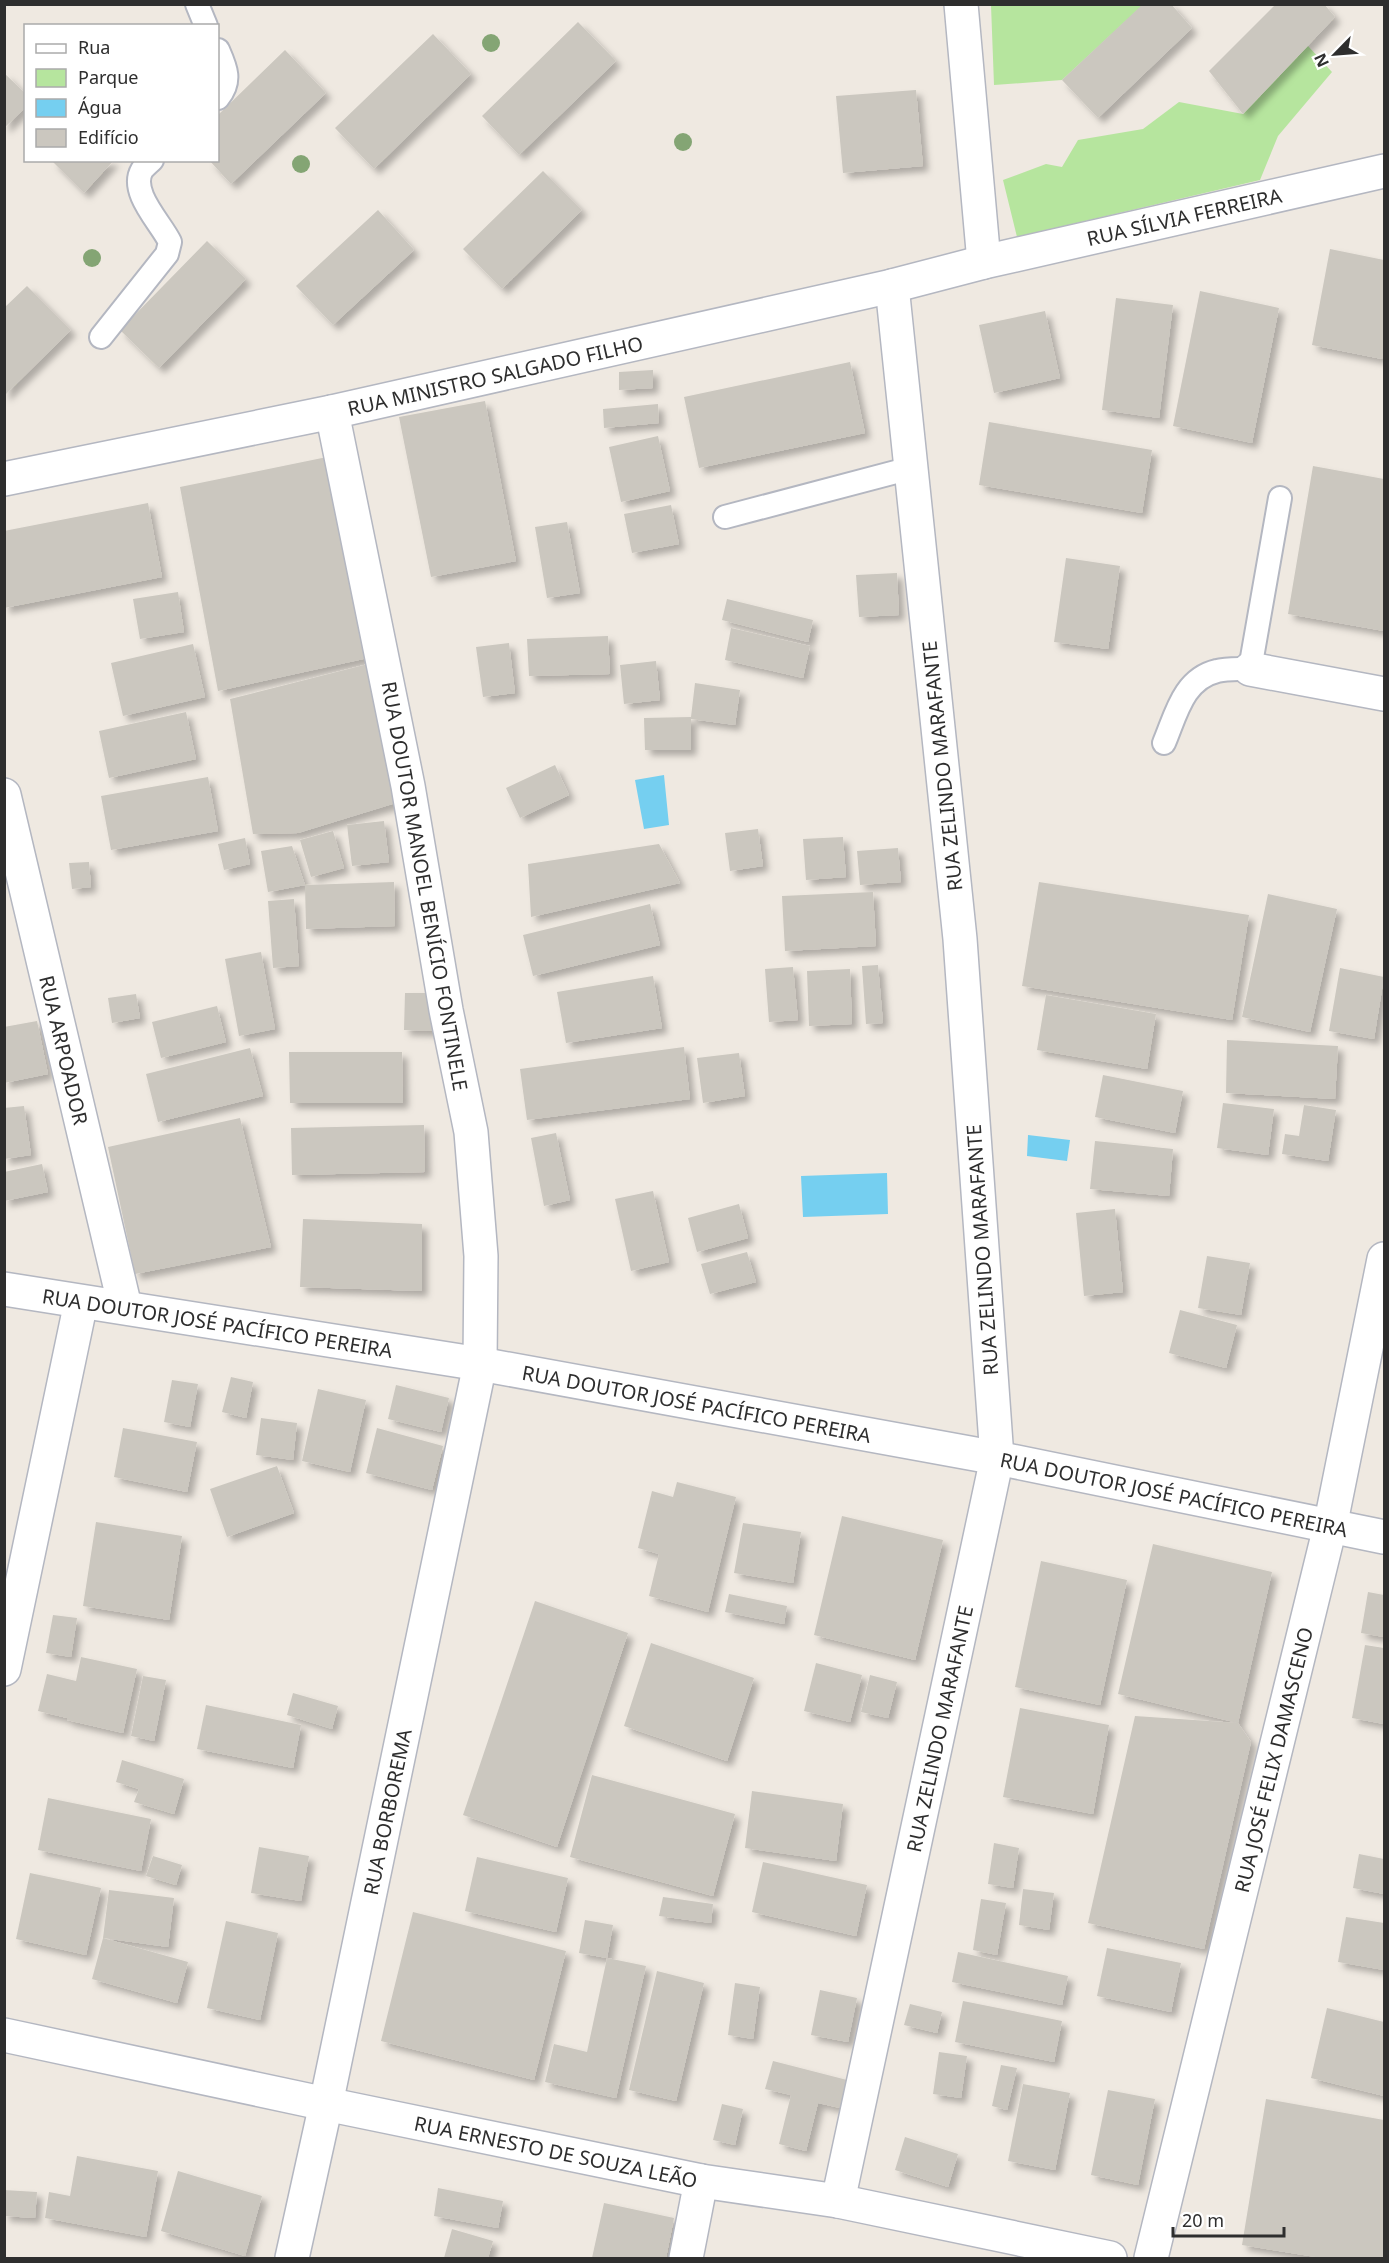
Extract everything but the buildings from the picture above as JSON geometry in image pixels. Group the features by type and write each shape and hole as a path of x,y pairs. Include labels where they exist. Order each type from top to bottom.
{"street":[{"path":"961,4 984,262"},
{"name":"RUA SÍLVIA FERREIRA","path":"984,262 1384,171"},
{"name":"RUA MINISTRO SALGADO FILHO","path":"4,479 332,412 892,286 984,262"},
{"name":"RUA ZELINDO MARAFANTE","path":"838,2200 997,1458 960,939 892,286"},
{"name":"RUA DOUTOR MANOEL BENÍCIO FONTINELE","path":"332,412 408,786 446,1010 471,1132 481,1256 480,1364"},
{"path":"1250,669 1384,694"},
{"name":"RUA ARPOADOR","path":"4,795 125,1307"},
{"name":"RUA JOSÉ FELIX DAMASCENO","path":"1151,2259 1330,1527 1384,1259"},
{"name":"RUA DOUTOR JOSÉ PACÍFICO PEREIRA","path":"4,1289 480,1364 997,1458 1384,1537"},
{"path":"4,1668 81,1302"},
{"name":"RUA BORBOREMA","path":"292,2259 480,1364"},
{"name":"RUA ERNESTO DE SOUZA LEÃO","path":"4,2036 701,2181 838,2200 1110,2259"},
{"path":"686,2259 701,2181"}],"lane":[{"path":"197,4 205,24"},
{"path":"219,52 228,72 226,84 219,96"},
{"path":"101,337 167,254 170,242 140,194 138,183 141,171 150,162"},
{"path":"725,517 911,468"},
{"path":"1164,743 1184,694 1196,679 1218,670 1250,669 1280,498"}],"green space":[{"path":"991,5 1143,5 1062,80 994,85"},
{"path":"1308,46 1332,72 1278,136 1260,180 1017,237 1003,180 1046,164 1062,167 1078,140 1143,129 1179,102 1243,114"}],"water":[{"path":"664,775 669,825 644,829 635,780"},
{"path":"1028,1135 1070,1140 1067,1161 1027,1156"},
{"path":"887,1173 888,1214 803,1217 801,1176"}]}
